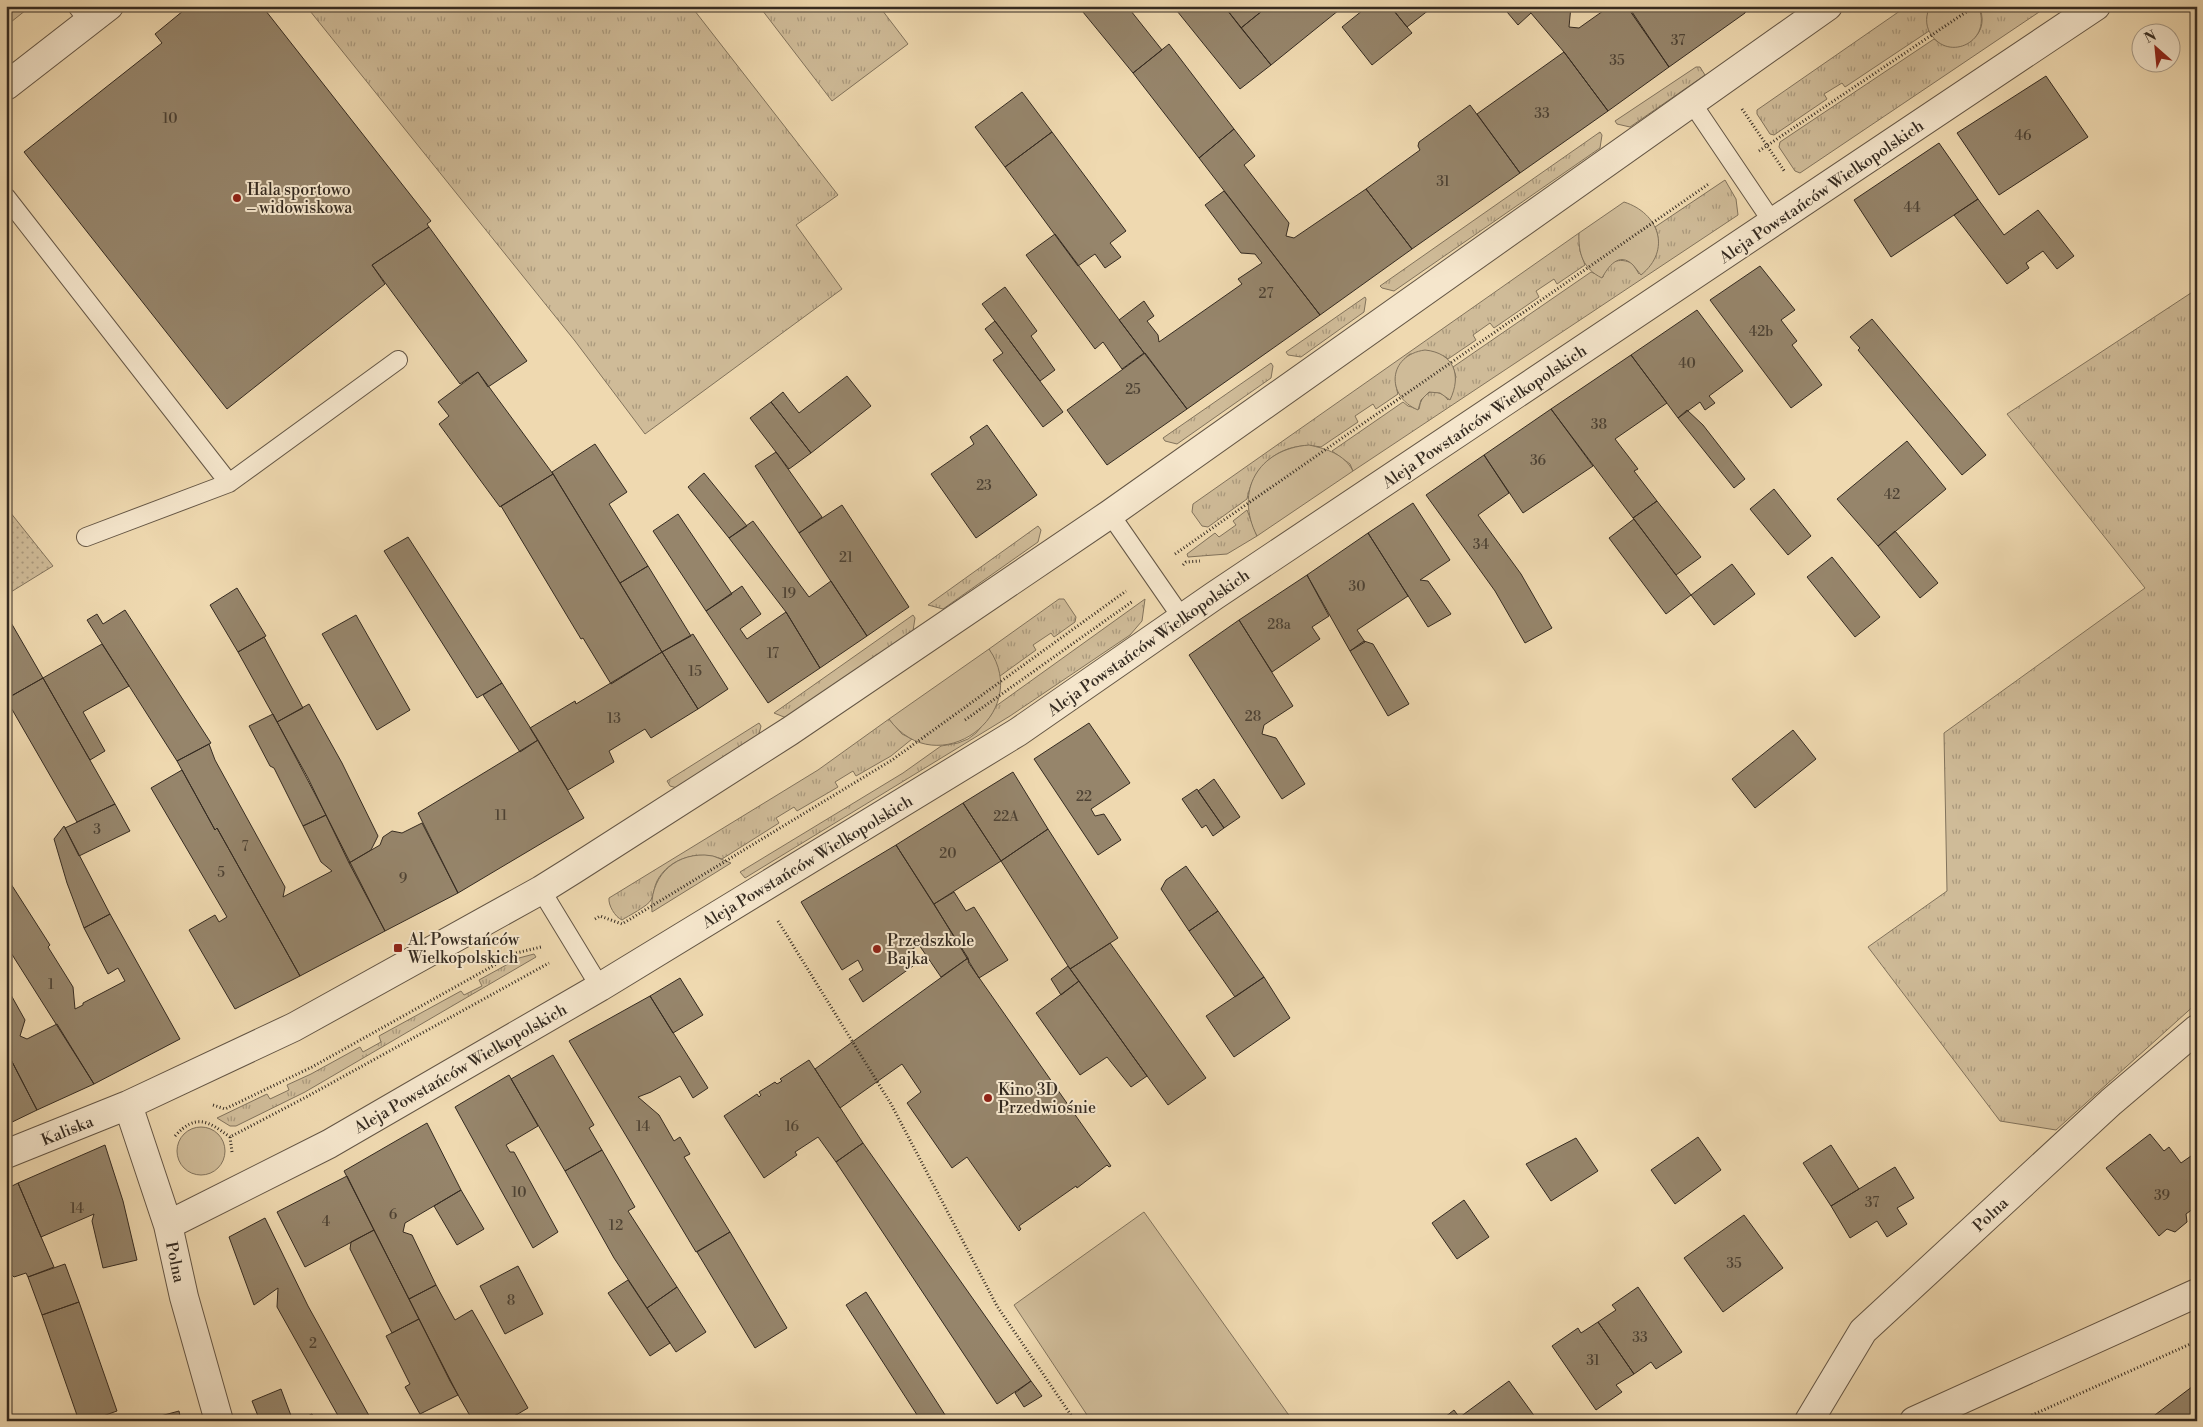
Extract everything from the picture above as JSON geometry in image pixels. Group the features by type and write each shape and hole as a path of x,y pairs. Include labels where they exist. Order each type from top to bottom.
{"street":[{"path":"128,1105 294,1027 541,890 790,731 1110,514 1828,6"},
{"name":"Aleja Powstańców Wielkopolskich","path":"168,1225 329,1144 600,987 1018,732 1214,596 1805,203 2096,6"},
{"path":"6,86 92,11"},
{"name":"Polna","path":"1809,1421 1863,1331 2111,1102 2197,1028"},
{"name":"Kaliska","path":"6,1154 128,1105"},
{"name":"Polna","path":"128,1105 168,1225 184,1298 220,1421"},
{"path":"1914,1421 2197,1293"}],"lane":[{"path":"1692,103 1773,223"},
{"path":"6,198 229,483"},
{"path":"86,537 229,483 398,360"},
{"path":"1110,514 1182,618"},
{"path":"541,890 600,987"}],"path":[{"path":"1214,596 1206,583 1184,571 1172,556 1735,167 1974,6"},
{"path":"1724,81 1805,203"},
{"path":"1180,567 1186,562 1205,561"},
{"path":"961,723 1154,578"},
{"path":"600,916 622,924 892,760 1154,578"},
{"path":"776,918 891,1104 997,1306 1075,1421"},
{"path":"230,1137 576,948"},
{"path":"170,1142 184,1126 198,1122 211,1123 230,1137 232,1147 228,1166 215,1179 223,1198"},
{"path":"2019,1421 2197,1341"}],"green space":[{"path":"6,6 31,6 6,26"},
{"path":"306,6 691,6 838,195 796,225 842,289 645,434 575,341"},
{"path":"759,6 879,6 908,44 832,101"},
{"path":"1907,6 1930,6 1927,18 1929,31 1845,87 1842,83 1824,94 1827,99 1774,135 1770,134 1757,114 1757,110"},
{"path":"1930,6 1978,6 1981,18 1980,29 1975,38 1967,44 1958,47 1948,47 1938,42 1927,26"},
{"path":"1983,6 2048,6 1800,173 1795,171 1779,147 1780,142 1934,39 1952,46 1970,42 1981,28 1980,9"},
{"path":"1696,67 1700,67 1705,75 1630,127 1617,124 1615,121"},
{"path":"1600,132 1602,135 1600,148 1394,291 1380,286"},
{"path":"1725,180 1736,199 1738,215 1353,471 1350,464 1332,451 1403,402 1408,406 1419,409 1424,397 1434,391 1444,395 1448,400 1456,377 1453,367 1591,272 1603,277 1611,264 1623,261 1633,264 1639,274 1655,253 1658,241 1655,227"},
{"path":"1624,202 1636,207 1653,223 1657,233 1656,255 1651,265 1641,275 1628,261 1619,260 1607,269 1602,278 1590,270 1583,260 1579,233"},
{"path":"1579,233 1580,251 1585,265 1557,284 1554,279 1536,291 1539,297 1494,328 1490,323 1473,335 1476,340 1448,359 1444,356 1410,354 1402,362 1396,377 1398,394 1376,409 1373,404 1355,416 1358,422 1321,447 1295,447 1273,456 1256,474 1247,499 1208,527 1202,526 1192,512 1193,504"},
{"path":"2197,289 2197,1003 2056,1130 2000,1121 1868,947 1947,891 1944,733 2145,588 2007,414"},
{"path":"1365,297 1364,312 1301,357 1288,355 1286,352"},
{"path":"1425,350 1435,352 1449,361 1455,374 1454,391 1450,400 1440,393 1429,392 1421,400 1418,410 1407,404 1400,395 1395,377 1398,367 1404,360 1413,353"},
{"path":"1271,363 1273,366 1271,378 1177,444 1165,441 1163,438"},
{"path":"1309,445 1340,456 1353,471 1257,536 1248,503 1250,488 1255,475 1264,464 1276,455 1291,448"},
{"path":"6,507 53,566 6,595"},
{"path":"1247,510 1257,536 1227,554 1188,557 1187,554 1215,533 1219,537 1236,525 1233,521"},
{"path":"1038,526 1041,530 1038,542 943,609 928,605"},
{"path":"1059,599 1064,599 1076,617 1075,622 1054,637 1051,633 1033,645 1036,650 1000,676 989,649"},
{"path":"1145,599 1142,621 1130,635 1010,716 745,878 740,872 903,773 941,746 968,739 976,733 996,706"},
{"path":"913,615 915,618 913,631 789,719 774,713"},
{"path":"989,649 1000,673 999,697 990,717 974,733 954,743 931,745 909,738 889,719"},
{"path":"889,719 902,734 912,739 891,756 856,776 853,771 835,782 838,787 797,811 794,807 776,818 779,823 722,859 703,855 685,858 677,862 662,873 656,883 651,900 646,905 622,920 615,914 609,898 818,770"},
{"path":"759,723 761,726 758,738 677,788 670,786 667,781"},
{"path":"705,855 731,863 652,912 654,889 665,871 682,859"},
{"path":"534,954 536,957 305,1092 236,1126 230,1126 217,1118 267,1094 270,1099 289,1090 287,1085 360,1047 363,1052 381,1042 379,1036 461,991 464,995 482,986 479,980 519,958"},
{"path":"201,1127 210,1129 218,1134 223,1142 225,1151 223,1160 218,1168 210,1173 201,1175 192,1173 184,1168 179,1160 177,1151 179,1142 184,1134 192,1129"},
{"path":"1144,1212 1293,1421 1091,1421 1014,1305"}],"building":[{"name":"Hala sportowo – widowiskowa","path":"189,6 262,6 431,221 427,224 429,227 372,265 385,284 227,409 24,152 162,43 155,34"},
{"path":"1078,6 1127,6 1162,50 1133,73"},
{"path":"1173,6 1224,6 1271,65 1240,89"},
{"path":"1224,6 1266,6 1267,7 1241,28"},
{"path":"1268,6 1344,6 1271,65 1241,28"},
{"path":"1368,6 1390,6 1412,33 1372,65 1342,27"},
{"path":"1390,6 1434,6 1407,27"},
{"path":"1502,6 1525,6 1531,13 1518,25"},
{"path":"1525,6 1571,6 1569,27 1579,28 1610,6 1628,6 1669,67 1608,111 1564,52"},
{"path":"1636,6 1740,6 1745,13 1669,67 1630,11"},
{"path":"1740,6 1752,6 1745,13"},
{"path":"1169,44 1234,129 1199,158 1133,73"},
{"path":"1564,52 1608,111 1520,173 1477,114"},
{"path":"2046,76 2088,137 1999,195 1957,133"},
{"path":"1022,92 1052,132 1005,167 975,127"},
{"path":"1470,105 1520,173 1412,249 1366,189 1420,150 1419,142"},
{"path":"1234,129 1255,156 1244,165 1289,223 1286,236 1294,238 1366,189 1412,249 1320,315 1199,158"},
{"path":"1052,132 1126,231 1110,243 1121,257 1105,268 1095,254 1078,266 1005,167"},
{"path":"1939,143 1978,199 1891,257 1854,200"},
{"path":"1224,191 1320,315 1187,409 1119,320 1144,301 1154,316 1147,321 1158,335 1159,342 1242,284 1238,279 1262,263 1255,254 1241,253 1205,205"},
{"path":"1978,199 2004,235 2038,210 2074,256 2057,269 2043,251 2026,263 2029,268 2007,284 1954,215"},
{"path":"429,227 527,361 488,387 478,372 460,384 372,265"},
{"path":"1055,234 1144,353 1122,369 1103,342 1095,349 1026,255"},
{"path":"1760,266 1795,310 1781,320 1797,341 1792,345 1822,385 1791,408 1710,300"},
{"path":"1005,287 1037,331 1031,336 1055,370 1040,381 982,304"},
{"path":"1697,310 1743,371 1709,396 1715,403 1705,410 1700,402 1678,418 1631,355"},
{"path":"1872,319 1986,455 1962,475 1858,350 1860,348 1850,337"},
{"path":"995,321 1063,412 1043,427 993,360 1003,353 985,329"},
{"path":"1145,353 1187,409 1107,465 1067,410"},
{"path":"1631,355 1667,403 1615,439 1638,469 1634,471 1657,501 1633,518 1551,409"},
{"path":"478,372 553,474 500,507 439,424 449,416 438,402"},
{"path":"847,376 871,406 811,453 771,402 783,392 799,413"},
{"path":"771,402 811,453 789,469 750,418"},
{"path":"1551,409 1593,466 1523,513 1484,455"},
{"path":"1687,410 1703,425 1745,479 1734,488 1678,418"},
{"path":"987,425 1037,495 976,538 931,474 974,444 970,437"},
{"path":"1907,441 1946,489 1878,546 1837,499"},
{"path":"595,444 627,492 609,504 648,566 620,583 552,472"},
{"path":"776,452 822,517 799,533 755,466"},
{"path":"1484,455 1509,493 1478,515 1521,574 1552,628 1525,643 1495,591 1426,495"},
{"path":"704,473 747,526 729,538 688,487"},
{"path":"553,474 662,652 611,684 583,638 581,639 501,506"},
{"path":"1774,489 1811,536 1788,555 1750,509"},
{"path":"1657,501 1701,557 1676,575 1633,518"},
{"path":"1413,503 1450,560 1420,580 1428,581 1451,614 1428,627 1368,533"},
{"path":"842,505 909,607 867,636 799,533"},
{"path":"678,514 732,594 706,611 653,531"},
{"path":"1634,519 1691,595 1666,614 1609,538"},
{"path":"753,521 809,597 831,581 867,636 820,668 786,612 729,538"},
{"path":"1895,531 1938,583 1920,598 1878,546"},
{"path":"1368,533 1408,596 1357,630 1365,642 1350,651 1307,575"},
{"path":"408,537 502,683 477,698 384,551"},
{"path":"1832,557 1880,617 1855,637 1807,577"},
{"path":"1732,564 1755,594 1714,625 1691,595"},
{"path":"648,566 691,636 662,652 620,583"},
{"path":"1307,575 1329,616 1312,627 1320,639 1272,672 1239,620"},
{"path":"742,586 761,614 740,629 747,639 786,612 820,668 768,703 706,611"},
{"path":"237,588 266,636 238,652 210,605"},
{"path":"125,610 211,743 177,761 87,620 97,614 103,624"},
{"path":"6,614 43,678 6,699"},
{"path":"356,615 410,710 377,730 322,634"},
{"path":"1239,620 1293,706 1264,725 1262,734 1276,738 1305,784 1282,799 1189,655"},
{"path":"693,634 728,689 698,709 662,652"},
{"path":"264,637 303,708 277,722 238,652"},
{"path":"1364,641 1373,644 1409,704 1388,716 1350,651"},
{"path":"102,644 129,686 83,712 105,751 90,760 43,678"},
{"path":"662,652 698,709 651,738 645,729 609,751 614,762 568,790 530,728 575,701 576,704"},
{"path":"43,678 115,804 77,822 6,699"},
{"path":"502,683 538,740 520,752 483,695"},
{"path":"309,704 342,763 378,836 371,850 349,863 308,778 277,722"},
{"path":"273,714 326,815 303,826 274,768 270,766 249,726"},
{"path":"1089,723 1130,783 1091,809 1095,816 1104,814 1121,840 1098,855 1034,759"},
{"path":"1793,730 1816,759 1755,808 1732,779"},
{"path":"538,740 584,818 458,893 418,813"},
{"path":"209,744 215,760 285,887 283,897 332,871 321,862 303,826 326,815 385,931 300,976 177,761"},
{"path":"182,770 215,830 217,828 300,976 235,1009 189,930 215,915 219,922 227,917 151,788"},
{"path":"1013,772 1048,829 1001,861 963,803"},
{"path":"1214,779 1240,817 1224,828 1198,791"},
{"path":"1197,789 1224,828 1213,836 1206,825 1202,828 1182,799"},
{"path":"963,803 1001,861 934,904 896,845"},
{"path":"115,804 130,831 79,856 65,828"},
{"path":"422,823 458,893 385,931 349,863 380,845 383,837 392,831 402,833"},
{"path":"64,826 110,914 84,928 67,883 54,839"},
{"path":"1048,829 1118,938 1070,969 1001,861"},
{"path":"896,845 968,958 941,977 919,945 906,953 913,966 863,1002 849,979 863,970 858,960 842,970 801,902"},
{"path":"1186,866 1218,911 1189,931 1161,889 1166,880"},
{"path":"11,884 50,945 48,947 73,987 75,1009 125,981 118,968 108,974 84,928 110,914 180,1039 94,1084 6,945 6,886"},
{"path":"954,892 966,911 974,907 1008,960 979,978 934,904"},
{"path":"1218,911 1264,977 1235,997 1189,931"},
{"path":"1110,943 1206,1078 1168,1105 1070,969"},
{"name":"Kino 3D Przedwiośnie","path":"968,958 968,962 1111,1166 1107,1165 1077,1188 1076,1186 1019,1226 1021,1229 1019,1231 967,1157 952,1168 907,1103 921,1092 902,1064 840,1108 815,1069"},
{"path":"1068,966 1079,981 1061,995 1051,979"},
{"path":"1264,977 1290,1018 1234,1057 1206,1016"},
{"path":"680,978 703,1015 673,1033 650,996"},
{"path":"1079,981 1147,1076 1131,1087 1107,1057 1080,1075 1036,1013"},
{"path":"6,986 25,1020 20,1036 27,1039 57,1024 94,1084 37,1110 6,1050"},
{"path":"650,996 708,1088 693,1098 680,1076 638,1097 659,1115 674,1141 680,1137 690,1154 684,1157 730,1232 696,1252 569,1041"},
{"path":"6,1050 37,1110 6,1125"},
{"path":"553,1055 594,1125 589,1128 602,1150 565,1171 511,1079"},
{"path":"809,1060 863,1143 836,1162 818,1137 795,1152 797,1155 764,1178 724,1116 757,1094 759,1097 761,1095 759,1092 775,1082 777,1084 782,1081 780,1079"},
{"path":"509,1075 538,1126 506,1145 510,1152 514,1152 558,1232 533,1248 455,1107"},
{"path":"427,1123 461,1190 405,1223 403,1232 412,1235 436,1285 409,1299 344,1171"},
{"path":"2150,1134 2164,1151 2169,1147 2181,1163 2191,1156 2197,1163 2197,1206 2186,1214 2187,1222 2175,1232 2167,1229 2159,1236 2106,1168"},
{"path":"1698,1137 1721,1170 1675,1204 1651,1170"},
{"path":"1576,1138 1598,1171 1551,1201 1526,1164"},
{"path":"863,1143 1031,1381 997,1404 836,1162"},
{"path":"105,1145 123,1201 137,1260 103,1268 92,1221 94,1214 41,1237 18,1183"},
{"path":"1831,1145 1859,1189 1831,1206 1803,1163"},
{"path":"602,1150 635,1207 628,1211 677,1287 647,1308 614,1258 565,1171"},
{"path":"1895,1167 1914,1198 1897,1208 1907,1224 1887,1237 1877,1221 1850,1238 1831,1206"},
{"path":"347,1176 374,1230 305,1267 277,1212"},
{"path":"18,1183 54,1267 28,1277 26,1273 14,1277 6,1269 6,1189"},
{"path":"461,1190 484,1229 457,1245 434,1206"},
{"path":"1464,1200 1489,1237 1457,1259 1432,1223"},
{"path":"1744,1215 1783,1268 1723,1312 1684,1258"},
{"path":"265,1218 308,1306 372,1421 341,1421 277,1307 278,1288 254,1305 229,1237"},
{"path":"374,1230 419,1319 392,1333 350,1249 351,1242"},
{"path":"730,1232 787,1328 755,1348 697,1252"},
{"path":"65,1264 79,1302 42,1315 28,1277"},
{"path":"518,1266 543,1314 505,1334 480,1286"},
{"path":"628,1280 670,1343 650,1356 608,1293"},
{"path":"436,1285 455,1320 472,1310 528,1408 506,1421 473,1421 450,1381 409,1299"},
{"path":"677,1287 706,1332 676,1352 647,1308"},
{"path":"1638,1287 1682,1352 1656,1369 1651,1362 1634,1374 1598,1322 1616,1310 1612,1305"},
{"path":"866,1292 949,1421 921,1421 846,1305"},
{"path":"79,1302 117,1411 89,1421 79,1421 42,1315"},
{"path":"419,1319 458,1395 420,1414 405,1387 410,1384 386,1336"},
{"path":"1598,1322 1634,1374 1616,1385 1622,1392 1596,1410 1552,1346 1578,1328 1581,1333"},
{"path":"1031,1381 1042,1396 1024,1407 1015,1393"},
{"path":"1509,1381 1538,1421 1462,1421 1460,1417"},
{"path":"2197,1383 2197,1421 2147,1421"},
{"path":"281,1389 293,1421 260,1421 252,1401"},
{"path":"1454,1410 1462,1421 1440,1421"},
{"path":"179,1411 181,1421 143,1421 153,1418"},
{"path":"312,1414 316,1421 297,1421"},
{"path":"517,1414 521,1421 506,1421"}],"place":[{"name":"Hala sportowo – widowiskowa","path":"237,198"},
{"name":"Al. Powstańców Wielkopolskich","path":"398,948"},
{"name":"Przedszkole Bajka","path":"877,949"},
{"name":"Kino 3D Przedwiośnie","path":"988,1098"}]}
